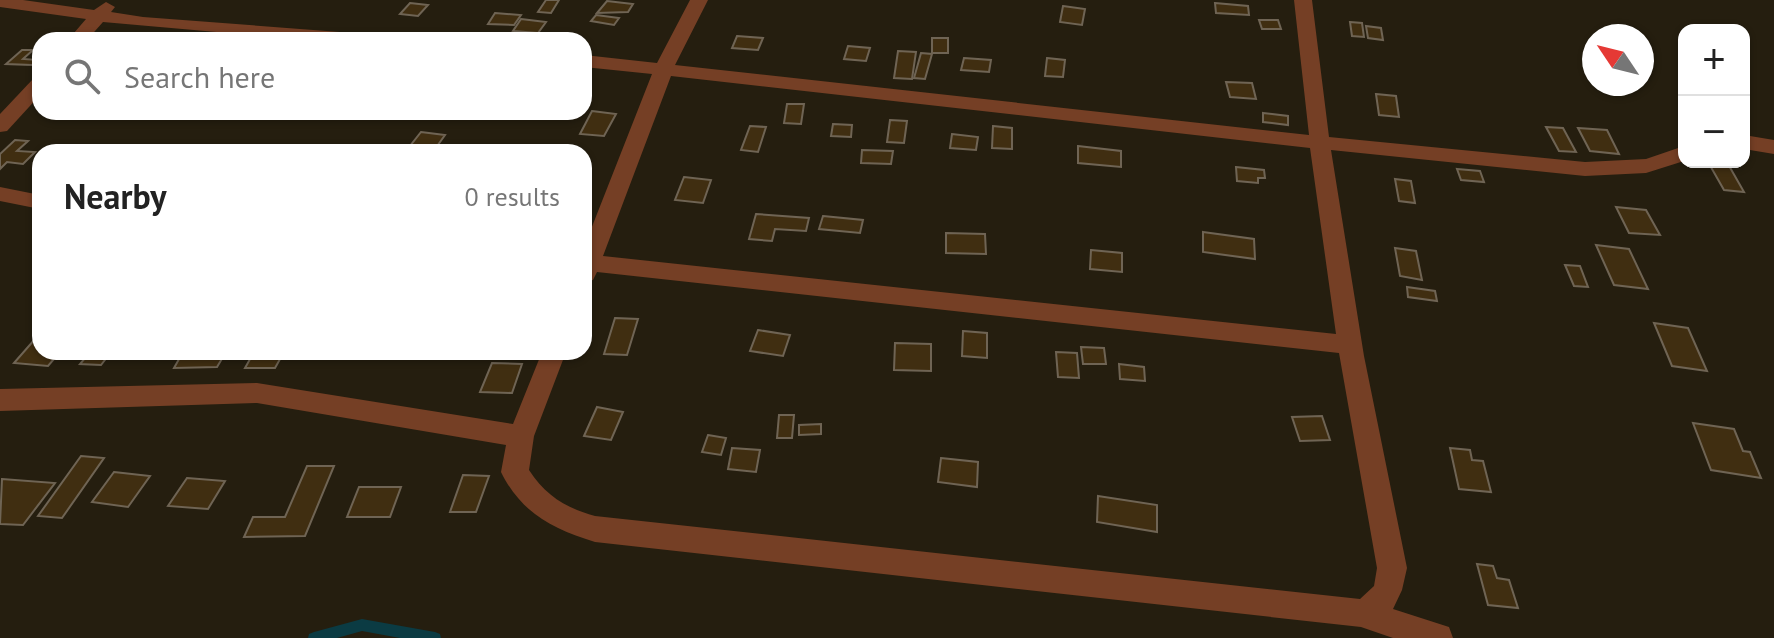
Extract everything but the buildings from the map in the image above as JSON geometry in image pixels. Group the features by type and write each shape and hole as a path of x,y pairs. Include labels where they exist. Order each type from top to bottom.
{"street":[{"path":"84,32 114,0"},
{"path":"592,252 664,69 699,0"},
{"path":"1303,0 1318,142 1392,568 1390,591 1375,608 1361,613"},
{"path":"0,2 143,22 274,32"},
{"path":"592,62 1318,142 1602,170 1678,156"},
{"path":"0,126 32,92"},
{"path":"1750,143 1774,147"},
{"path":"0,194 32,200"},
{"path":"592,268 1351,345"},
{"path":"551,360 521,436 515,472 540,506 564,520 595,529 1361,613 1438,638"},
{"path":"0,400 257,393 521,436"}],"waterway":[{"path":"314,638 362,625 435,638"}]}
